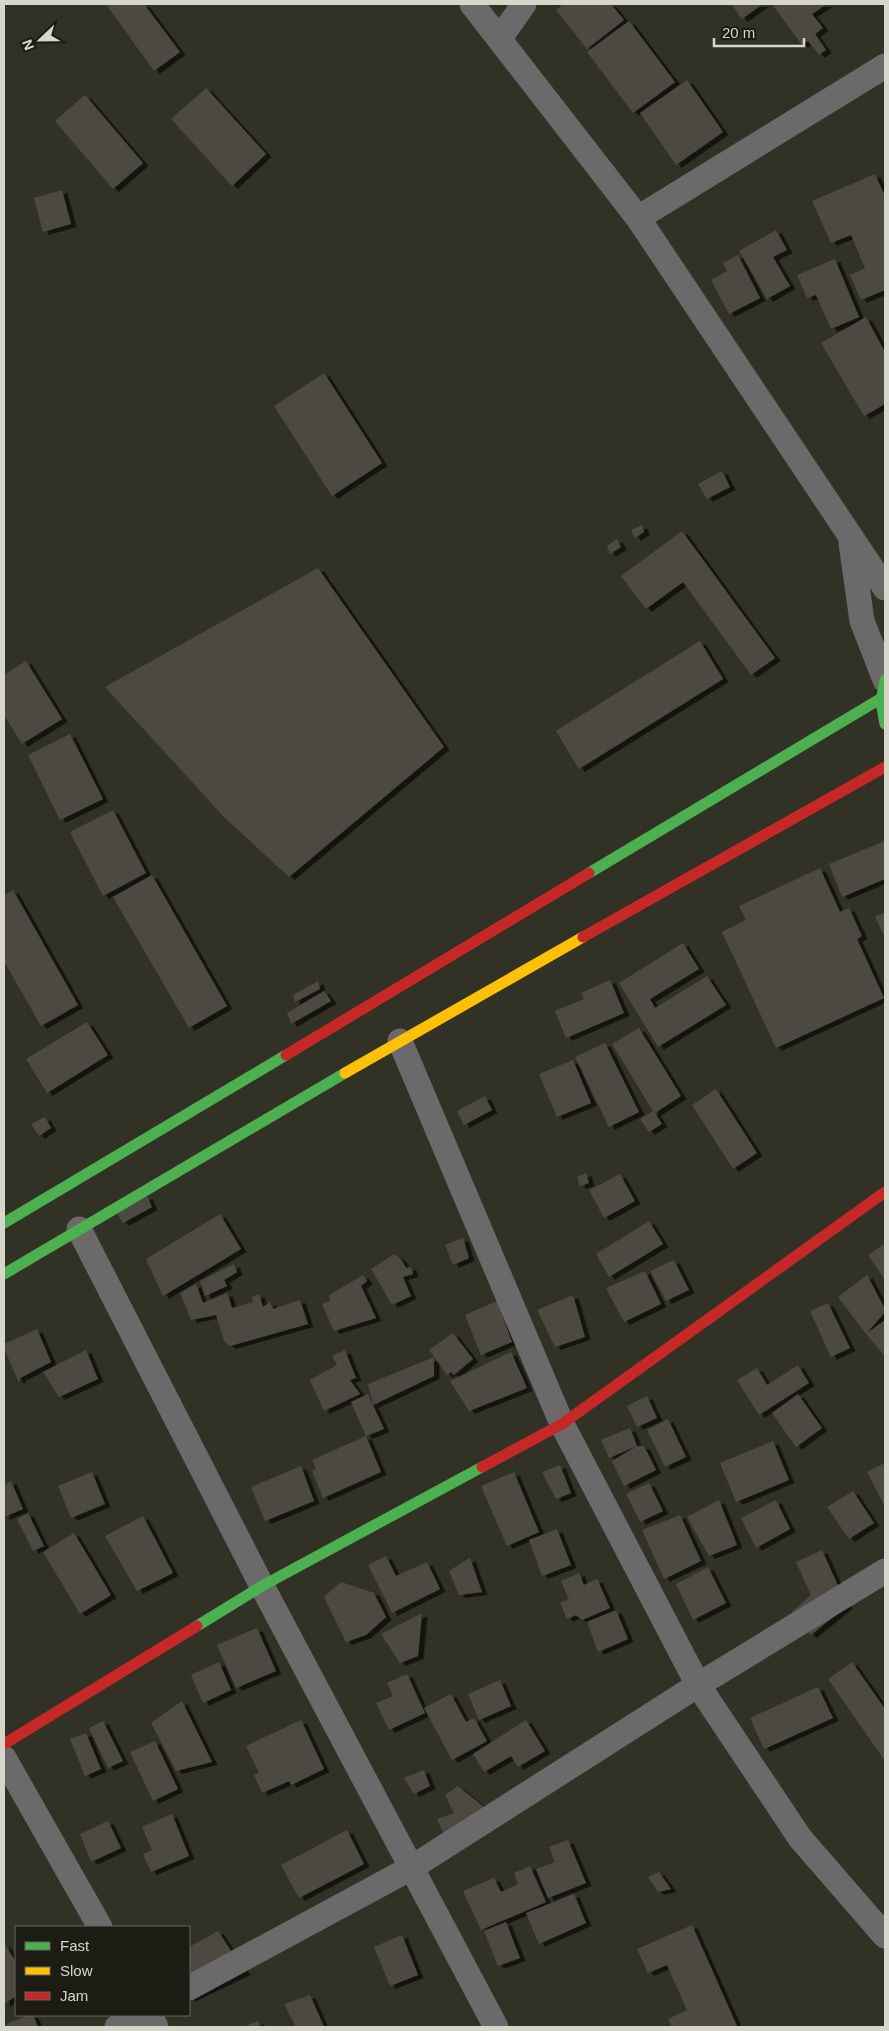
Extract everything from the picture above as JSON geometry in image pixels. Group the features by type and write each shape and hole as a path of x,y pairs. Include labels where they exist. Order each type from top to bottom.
{"main road":[{"path":"883,686 882,715 885,724"},
{"path":"4,1223 883,686"},
{"path":"4,1274 400,1041 885,767"},
{"path":"4,1744 262,1586 562,1424 883,1198"}],"street":[{"path":"472,4 638,218 885,588"},
{"path":"500,38 524,4"},
{"path":"638,218 885,66"},
{"path":"850,536 862,621 883,686"},
{"path":"400,1041 562,1424 698,1686 800,1838 885,1936"},
{"path":"80,1230 262,1586 496,2027"},
{"path":"190,1987 410,1868 698,1686 885,1571"},
{"path":"4,1758 99,1926"},
{"path":"117,2027 137,2016"}],"building":[{"path":"106,4 144,4 180,52 154,71"},
{"path":"563,4 611,4 624,20 587,49 556,10"},
{"path":"731,4 763,4 742,19"},
{"path":"772,4 827,4 812,14 823,28 815,34 826,50 819,55 808,41 802,45"},
{"path":"629,21 675,82 633,113 587,52"},
{"path":"687,80 723,132 676,165 640,113"},
{"path":"206,88 266,154 232,186 171,119"},
{"path":"85,95 143,163 113,189 55,121"},
{"path":"875,174 885,196 885,290 861,300 850,275 865,268 851,235 831,243 812,201"},
{"path":"62,190 71,224 43,232 34,198"},
{"path":"776,230 787,250 773,257 790,286 767,299 739,251"},
{"path":"738,255 760,298 729,314 711,280 727,271 723,263"},
{"path":"835,259 859,317 831,329 816,295 807,298 797,275"},
{"path":"866,317 885,352 885,404 864,416 821,343"},
{"path":"324,373 382,463 332,496 274,406"},
{"path":"722,471 730,487 707,499 698,484"},
{"path":"642,525 644,532 635,538 631,530"},
{"path":"682,531 775,658 751,675 683,582 646,609 621,576"},
{"path":"617,539 621,547 610,554 607,546"},
{"path":"318,568 444,747 289,877 225,818 105,687"},
{"path":"700,641 723,679 579,769 556,731"},
{"path":"26,661 62,719 22,744 4,715 4,675"},
{"path":"70,734 103,799 60,820 28,755"},
{"path":"113,810 146,873 103,896 70,832"},
{"path":"885,841 885,879 842,897 829,864"},
{"path":"820,868 840,912 849,908 862,936 857,939 884,998 776,1048 722,932 746,920 739,906"},
{"path":"152,875 227,1006 189,1028 113,897"},
{"path":"13,890 78,1005 41,1026 4,961 4,895"},
{"path":"885,912 885,938 875,917"},
{"path":"683,943 699,969 650,999 655,1008 707,976 726,1005 658,1047 619,983"},
{"path":"610,980 624,1013 566,1038 555,1011 584,999 581,993"},
{"path":"318,981 320,989 295,1002 293,995"},
{"path":"324,991 331,1001 291,1024 287,1013"},
{"path":"87,1022 108,1055 47,1093 26,1059"},
{"path":"639,1028 681,1096 655,1113 662,1124 649,1132 640,1119 653,1111 612,1044"},
{"path":"605,1043 639,1112 609,1127 575,1057"},
{"path":"573,1060 591,1103 557,1117 539,1074"},
{"path":"716,1089 757,1153 733,1169 692,1105"},
{"path":"485,1096 492,1110 464,1125 457,1111"},
{"path":"45,1117 51,1128 39,1136 31,1124"},
{"path":"586,1173 589,1183 580,1186 577,1177"},
{"path":"620,1174 635,1201 604,1218 589,1190"},
{"path":"147,1196 152,1207 123,1223 117,1213"},
{"path":"220,1214 241,1249 163,1296 146,1259"},
{"path":"649,1221 663,1244 609,1277 596,1254"},
{"path":"463,1238 469,1258 453,1265 445,1245"},
{"path":"885,1245 885,1280 868,1255"},
{"path":"394,1254 401,1259 406,1268 411,1267 413,1274 403,1277 411,1296 392,1305 371,1269"},
{"path":"674,1260 689,1290 666,1301 650,1271"},
{"path":"234,1264 237,1272 224,1280 227,1286 205,1296 200,1281"},
{"path":"645,1271 661,1304 624,1322 606,1288"},
{"path":"363,1275 367,1281 361,1286 376,1318 334,1331 322,1304 330,1301 329,1295"},
{"path":"867,1275 885,1312 866,1334 838,1297"},
{"path":"196,1284 203,1303 227,1293 232,1308 253,1302 252,1297 259,1294 263,1307 270,1302 273,1309 300,1300 308,1324 230,1346 224,1341 216,1315 191,1320 180,1293"},
{"path":"573,1295 585,1337 555,1347 537,1310"},
{"path":"497,1301 512,1342 481,1355 465,1315"},
{"path":"828,1303 850,1348 831,1357 810,1311"},
{"path":"885,1320 885,1356 866,1334"},
{"path":"37,1329 51,1362 20,1378 19,1383 4,1344"},
{"path":"453,1333 473,1359 454,1375 451,1372 447,1375 429,1350"},
{"path":"86,1350 98,1379 59,1397 43,1372"},
{"path":"345,1350 356,1378 350,1380 360,1394 324,1411 310,1380 337,1365 332,1356"},
{"path":"511,1352 527,1388 469,1411 450,1381"},
{"path":"434,1357 434,1376 373,1405 368,1384"},
{"path":"798,1365 809,1383 759,1415 737,1380 757,1368 767,1385"},
{"path":"368,1394 384,1429 366,1436 351,1402"},
{"path":"798,1394 822,1428 796,1447 772,1413"},
{"path":"647,1396 657,1418 637,1427 627,1406"},
{"path":"668,1419 686,1457 665,1467 647,1430"},
{"path":"630,1428 637,1446 609,1458 601,1440"},
{"path":"366,1436 381,1472 323,1498 312,1471 316,1469 312,1460"},
{"path":"773,1441 789,1480 736,1502 720,1463"},
{"path":"637,1446 644,1446 656,1470 624,1486 612,1461"},
{"path":"885,1463 885,1507 867,1472"},
{"path":"560,1465 571,1493 556,1499 542,1472"},
{"path":"301,1466 314,1501 265,1521 251,1487"},
{"path":"92,1472 105,1504 71,1518 58,1486"},
{"path":"514,1472 539,1532 507,1546 481,1486"},
{"path":"11,1481 23,1509 4,1517 4,1485"},
{"path":"649,1483 663,1511 640,1522 626,1494"},
{"path":"853,1491 874,1523 849,1539 827,1507"},
{"path":"719,1500 737,1545 709,1556 687,1517"},
{"path":"776,1500 790,1529 756,1548 741,1518"},
{"path":"28,1513 44,1546 33,1551 17,1519"},
{"path":"680,1515 701,1561 664,1579 642,1530"},
{"path":"143,1516 173,1573 137,1591 105,1536"},
{"path":"557,1529 571,1565 542,1576 529,1540"},
{"path":"74,1533 111,1595 80,1614 43,1552"},
{"path":"822,1550 847,1606 811,1635 792,1612 811,1595 796,1562"},
{"path":"386,1556 396,1576 427,1562 440,1589 392,1613 368,1565"},
{"path":"470,1558 482,1592 459,1595 449,1571"},
{"path":"708,1567 726,1603 693,1620 676,1584"},
{"path":"579,1573 584,1585 597,1579 610,1608 582,1620 576,1615 567,1619 560,1603 569,1599 561,1581"},
{"path":"341,1582 374,1593 386,1617 366,1635 346,1642 324,1597"},
{"path":"616,1610 628,1639 598,1652 587,1622"},
{"path":"422,1613 418,1656 400,1663 381,1634"},
{"path":"257,1628 276,1671 236,1688 217,1645"},
{"path":"219,1662 231,1690 203,1703 191,1675"},
{"path":"852,1662 885,1709 885,1761 828,1679"},
{"path":"407,1674 425,1713 389,1730 376,1703 393,1696 387,1683"},
{"path":"500,1680 511,1706 479,1720 468,1694"},
{"path":"818,1687 833,1718 764,1749 750,1718"},
{"path":"451,1694 466,1722 474,1718 487,1741 452,1760 424,1708"},
{"path":"182,1701 212,1762 176,1771 151,1723"},
{"path":"301,1720 324,1769 291,1785 289,1781 262,1793 254,1775 259,1773 246,1746"},
{"path":"526,1720 545,1751 518,1767 511,1756 484,1772 473,1754"},
{"path":"103,1721 123,1761 108,1768 89,1728"},
{"path":"86,1733 101,1769 85,1776 70,1739"},
{"path":"155,1741 178,1789 153,1801 130,1752"},
{"path":"424,1770 430,1786 414,1794 404,1778"},
{"path":"458,1786 494,1815 448,1844 437,1819 454,1813 445,1795"},
{"path":"172,1814 189,1856 151,1872 143,1854 152,1850 142,1827"},
{"path":"108,1821 121,1848 91,1862 80,1834"},
{"path":"347,1830 364,1864 299,1898 281,1865"},
{"path":"568,1840 586,1883 548,1898 536,1869 555,1862 549,1847"},
{"path":"530,1866 546,1902 481,1930 463,1891 494,1878 501,1892 518,1884 514,1873"},
{"path":"659,1872 671,1889 658,1892 648,1877"},
{"path":"574,1894 586,1923 539,1944 526,1913"},
{"path":"506,1922 520,1958 498,1966 484,1931"},
{"path":"692,1925 737,2026 672,2027 668,2019 687,2010 667,1965 648,1973 637,1949"},
{"path":"218,1931 245,1972 190,1999 190,1946"},
{"path":"402,1935 418,1975 390,1986 374,1947"},
{"path":"4,1943 15,1960 15,1997 4,2004"},
{"path":"310,1995 324,2027 296,2027 284,2004"},
{"path":"26,2016 33,2016 38,2027 8,2027 6,2024"},
{"path":"258,2021 260,2027 244,2027"}],"traffic: fast":[{"path":"885,680 881,702 885,724"},
{"path":"589,873 880,699"},
{"path":"4,1223 286,1055"},
{"path":"4,1274 345,1073"},
{"path":"197,1626 262,1586 482,1467"}],"traffic: slow":[{"path":"345,1073 583,937"}],"traffic: jam":[{"path":"583,937 885,767"},
{"path":"286,1055 589,873"},
{"path":"482,1467 562,1424 885,1192"},
{"path":"4,1744 197,1626"}]}
